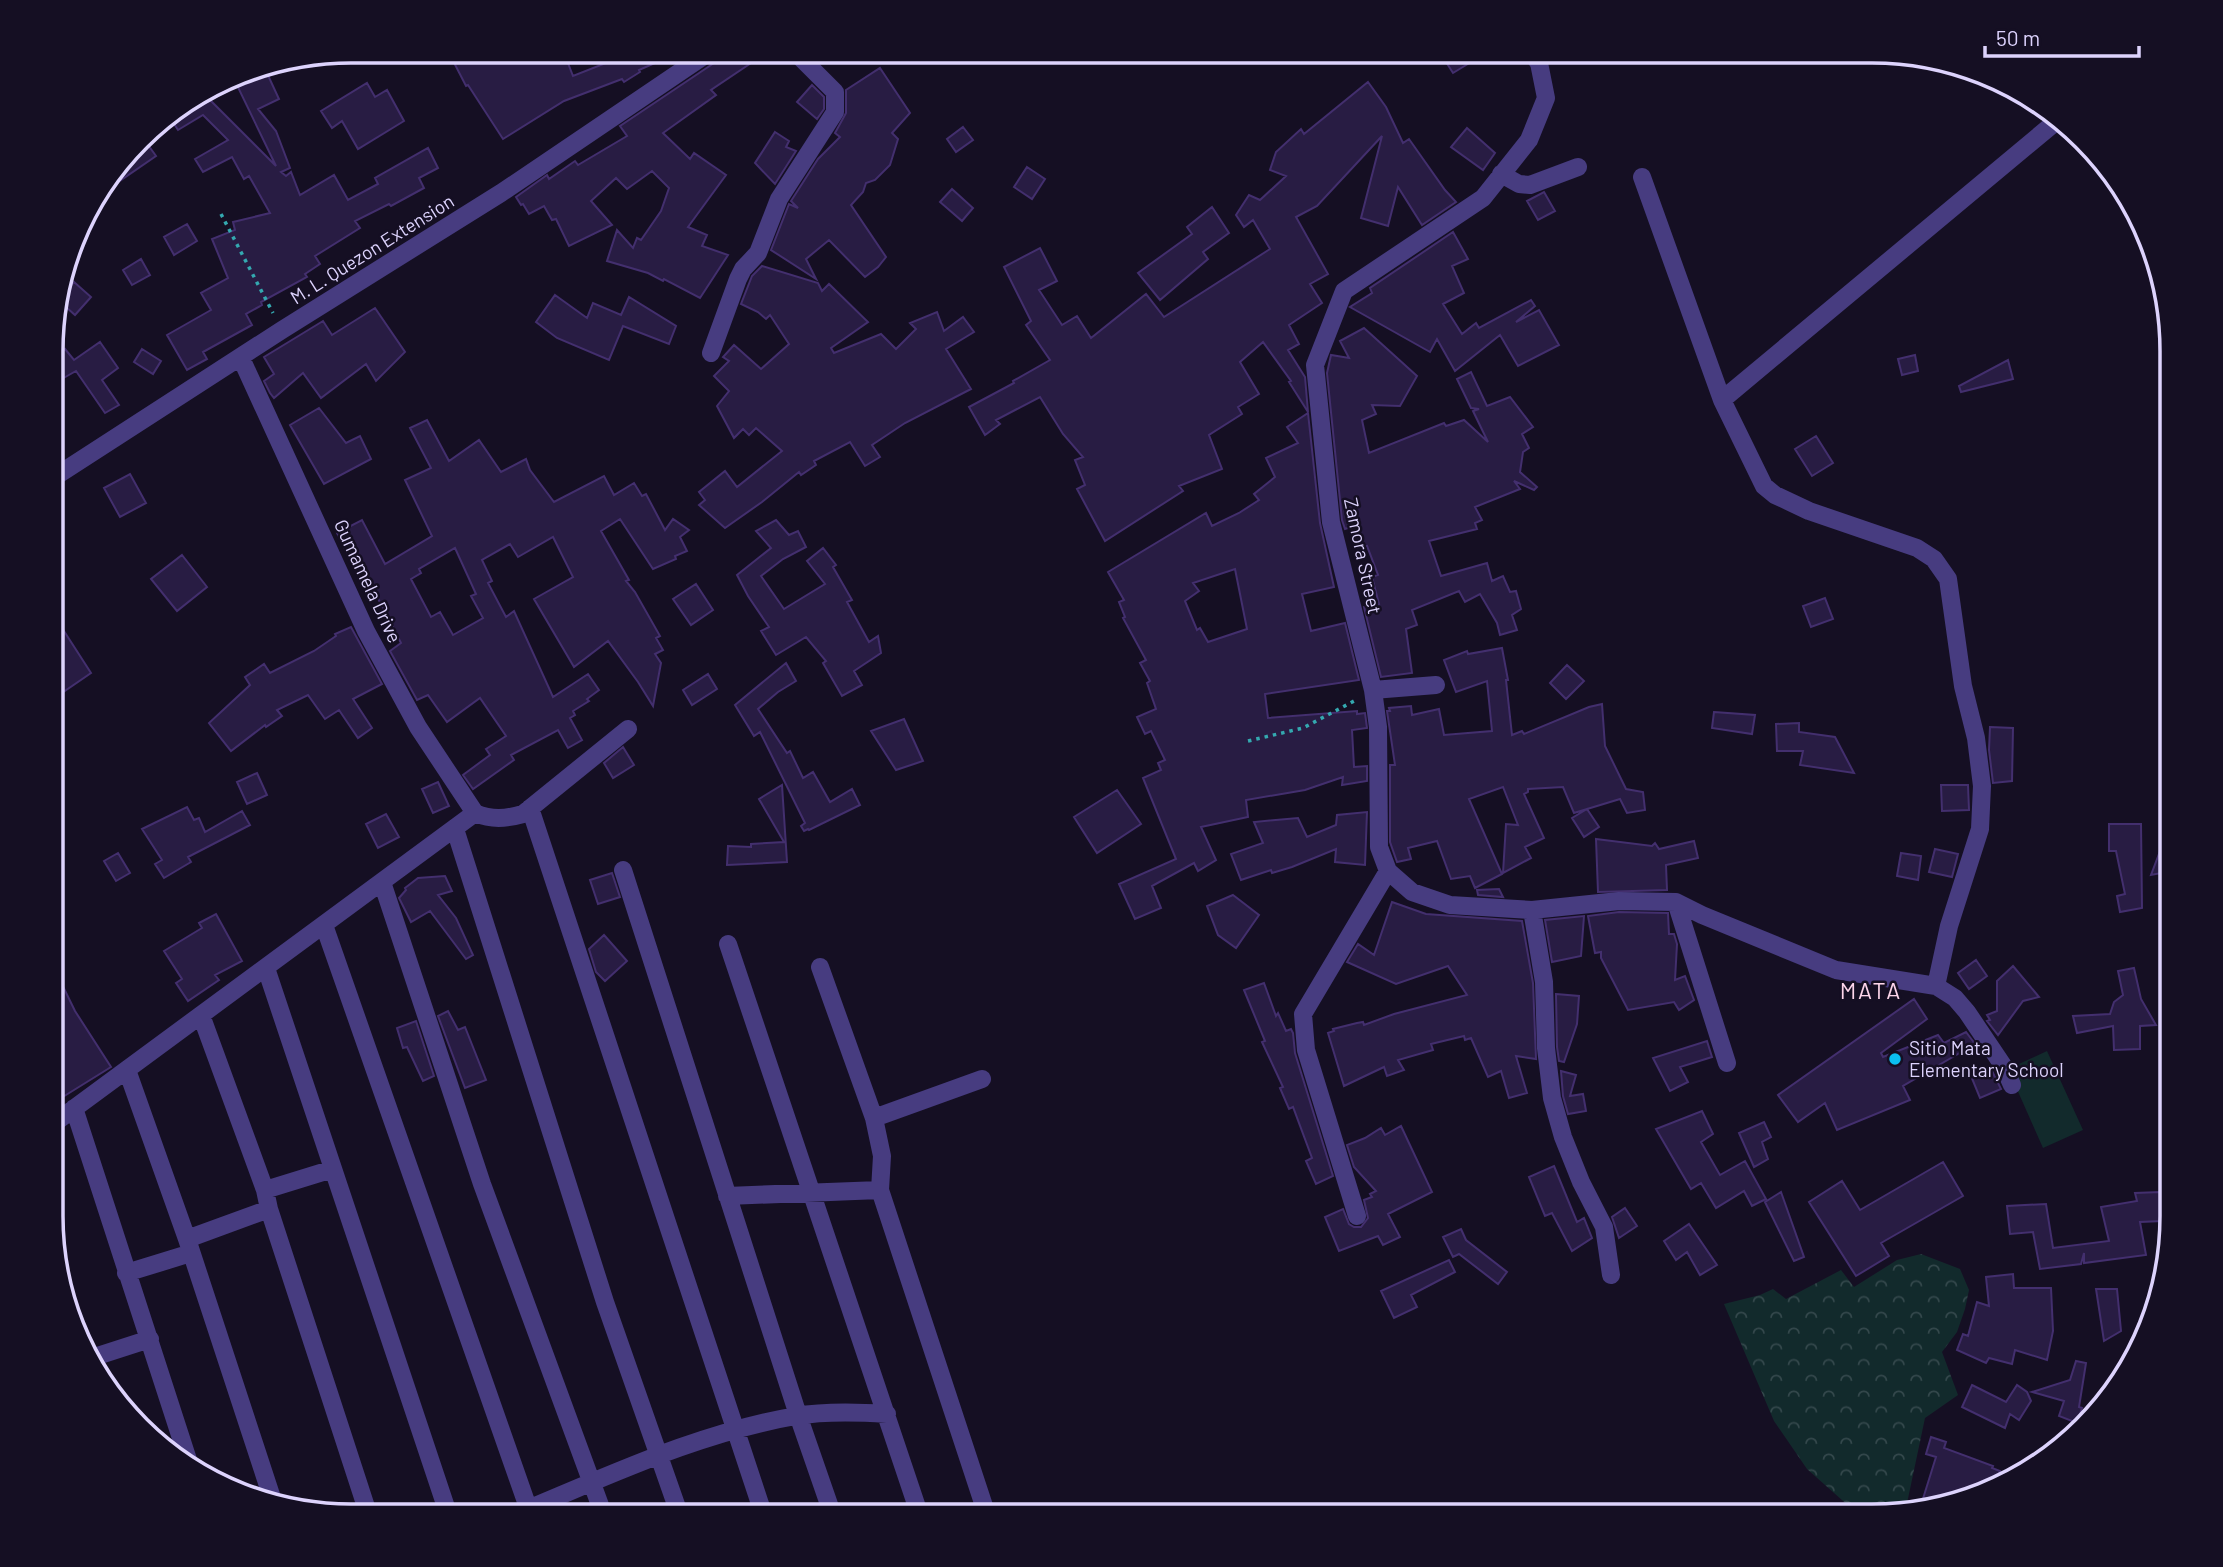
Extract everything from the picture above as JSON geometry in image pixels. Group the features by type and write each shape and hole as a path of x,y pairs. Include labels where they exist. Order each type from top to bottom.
{"street":[{"name":"M. L. Quezon Extension","path":"63,472 501,193 693,63"},
{"path":"710,353 738,279 758,253 779,199 835,112 835,92 806,63"},
{"name":"Zamora Street","path":"1388,871 1379,847 1378,727 1373,690 1331,522 1315,365 1344,291 1483,198 1529,140 1546,98 1539,63"},
{"path":"1722,400 2051,126"},
{"path":"1501,174 1519,184 1530,185 1578,167"},
{"path":"1642,177 1722,400 1764,486 1775,495 1809,511 1917,548 1934,559 1948,579 1962,686 1976,738 1982,786 1980,829 1949,926 1936,986"},
{"name":"Gumamela Drive","path":"241,358 366,631 418,727 475,813"},
{"path":"1373,690 1436,685"},
{"path":"63,1116 475,813 488,818 507,819 523,814 628,729"},
{"path":"530,808 760,1504"},
{"path":"455,829 605,1301 676,1504"},
{"path":"623,870 829,1504"},
{"path":"1356,1216 1307,1050 1303,1014 1388,871 1412,892 1450,905 1532,910 1619,901 1676,902 1836,971 1936,986 1955,998 1967,1012 2004,1067 2012,1085"},
{"path":"382,882 482,1184 600,1504"},
{"path":"1676,902 1727,1063"},
{"path":"1532,910 1544,982 1546,1048 1552,1098 1563,1137 1581,1182 1604,1227 1611,1275"},
{"path":"324,925 526,1504"},
{"path":"728,944 916,1504"},
{"path":"820,967 874,1118 882,1156 880,1190 983,1504"},
{"path":"266,968 445,1504"},
{"path":"201,1015 265,1190 365,1504"},
{"path":"127,1070 189,1246 270,1492"},
{"path":"874,1118 982,1079"},
{"path":"74,1108 185,1451"},
{"path":"265,1190 333,1169"},
{"path":"727,1196 880,1190"},
{"path":"126,1273 269,1209"},
{"path":"100,1356 150,1339"},
{"path":"546,1504 659,1454 735,1430 798,1415 857,1412 887,1414"}],"path":[{"path":"221,214 282,330"},
{"path":"1248,741 1303,728 1373,690"}],"green space":[{"path":"2047,1051 2083,1130 2043,1148 2008,1069"},
{"path":"1921,1254 1960,1269 1969,1290 1965,1309 1957,1332 1942,1352 1958,1395 1925,1418 1907,1502 1846,1504 1807,1469 1774,1421 1724,1304 1773,1289 1786,1299 1841,1270 1854,1287 1897,1260"}],"building":[{"path":"454,63 568,63 573,76 606,63 655,63 639,70 640,72 624,82 622,79 564,101 503,139 468,85 466,86"},
{"path":"714,63 751,63 711,90 716,95 663,133 690,159 694,153 726,175 688,227 707,235 702,246 728,255 700,298 664,279 663,281 648,273 607,261 617,230 633,248 637,238 641,240 661,211 669,188 652,171 627,189 616,178 591,201 612,225 569,246 556,219 552,220 544,206 529,214 516,197 547,175 549,179 575,161 578,165 627,136 620,126"},
{"path":"1447,63 1469,63 1453,73"},
{"path":"880,68 910,113 892,133 898,139 890,165 875,180 866,183 863,192 851,205 886,257 865,277 829,240 806,259 816,279 771,250 789,204 798,208 791,201 818,159 840,137 835,133 846,113 846,90"},
{"path":"268,75 279,99 258,109 276,131 290,168 281,172 286,176 291,172 300,195 334,175 348,200 378,184 375,178 428,148 438,168 419,178 424,188 355,221 360,228 315,256 320,264 305,274 307,277 261,302 262,305 246,314 252,325 203,352 207,359 187,370 167,335 211,310 201,293 228,278 212,239 235,230 233,222 270,213 249,176 244,179 232,157 203,172 195,159 228,140 203,115 178,130 174,124 210,100 276,166 238,87"},
{"path":"1368,82 1386,107 1403,143 1409,139 1456,202 1422,225 1398,187 1388,226 1361,218 1382,136 1317,206 1296,217 1328,274 1310,284 1322,303 1289,325 1299,344 1288,350 1305,377 1308,412 1289,382 1291,381 1263,342 1240,362 1259,394 1238,407 1242,414 1209,435 1222,469 1179,486 1183,491 1105,541 1077,489 1085,485 1075,460 1083,457 1063,434 1040,397 996,420 1000,424 985,435 969,407 1050,360 1026,325 1031,321 1004,267 1040,248 1057,281 1039,290 1062,325 1077,316 1091,338 1146,294 1164,317 1270,249 1253,220 1244,227 1236,215 1249,195 1260,200 1286,176 1270,170 1276,152 1301,129 1304,134"},
{"path":"367,83 375,97 387,90 404,121 358,149 342,121 332,128 321,111"},
{"path":"812,85 824,97 824,109 817,119 797,102"},
{"path":"963,127 973,140 956,152 947,139"},
{"path":"1467,128 1495,153 1483,170 1451,147"},
{"path":"775,132 789,141 786,147 796,151 775,184 755,163"},
{"path":"149,146 156,156 119,181"},
{"path":"1027,167 1045,179 1032,199 1014,187"},
{"path":"952,189 973,208 962,221 940,202"},
{"path":"1544,192 1555,211 1538,220 1527,201"},
{"path":"1212,207 1229,233 1203,252 1208,259 1160,300 1138,273 1192,234 1187,227"},
{"path":"187,224 197,241 174,255 164,237"},
{"path":"1453,232 1468,259 1452,266 1464,293 1443,304 1462,334 1476,323 1479,328 1531,300 1535,306 1516,322 1539,310 1559,345 1518,366 1500,335 1455,371 1437,339 1430,352 1350,307 1372,293 1370,288"},
{"path":"141,259 150,275 132,285 123,270"},
{"path":"762,266 818,283 822,291 829,284 868,322 831,348 834,353 881,334 896,349 916,329 910,323 937,312 944,331 963,317 974,332 946,349 971,389 905,423 872,445 880,457 865,466 850,442 814,461 816,465 801,475 799,472 725,528 699,505 705,500 699,492 725,471 737,487 782,451 756,428 749,435 743,429 734,438 717,406 729,391 714,376 729,361 723,357 734,345 761,369 789,344 770,315 766,319 741,304 752,276"},
{"path":"74,282 91,297 75,315 66,307"},
{"path":"555,295 587,318 593,303 621,315 629,297 676,326 669,344 623,326 609,360 557,338 536,322"},
{"path":"375,308 405,352 376,381 366,364 321,398 303,373 274,398 264,381 274,374 264,357 323,321 332,335"},
{"path":"1364,328 1417,376 1400,406 1372,405 1376,414 1362,420 1369,453 1444,423 1446,426 1464,420 1488,442 1473,411 1479,409 1471,408 1457,379 1471,372 1487,406 1510,397 1533,427 1522,434 1529,448 1523,452 1520,472 1537,487 1534,490 1514,481 1520,489 1475,507 1482,520 1475,523 1477,529 1429,541 1441,576 1487,563 1492,581 1503,576 1510,592 1516,591 1521,609 1512,615 1517,630 1500,635 1497,623 1480,594 1465,602 1459,591 1412,610 1417,625 1406,629 1412,673 1381,677 1364,607 1379,604 1372,577 1378,575 1367,546 1358,548 1354,526 1345,529 1342,520 1327,373 1331,355 1349,358 1340,341"},
{"path":"100,342 118,368 102,380 119,405 105,413 76,371 63,378 63,350 65,349 74,360"},
{"path":"142,349 161,361 153,374 134,362"},
{"path":"1915,355 1918,371 1902,375 1898,359"},
{"path":"2008,360 2013,379 1961,392 1959,386"},
{"path":"319,408 346,443 360,436 371,459 324,484 290,425"},
{"path":"1308,413 1320,523 1334,587 1302,594 1311,631 1345,623 1359,680 1265,694 1268,718 1357,711 1357,714 1365,713 1367,728 1352,730 1354,767 1367,766 1367,781 1342,785 1343,777 1305,790 1246,800 1248,817 1201,827 1216,860 1198,871 1194,863 1152,886 1161,908 1135,919 1119,884 1176,859 1143,778 1161,770 1158,763 1165,760 1151,731 1145,734 1137,717 1156,709 1147,683 1150,681 1140,663 1146,660 1123,618 1125,617 1119,602 1124,600 1108,572 1206,513 1212,526 1259,500 1254,494 1275,477 1266,458 1298,443 1287,427","holes":["1235,569 1247,629 1208,642 1200,628 1197,630 1185,601 1199,591 1193,583"]},
{"path":"427,420 449,461 479,440 501,472 526,459 530,470 554,502 604,476 614,495 634,483 642,496 646,494 665,530 673,519 689,530 680,537 687,551 653,569 620,519 601,531 629,580 626,581 660,636 656,638 663,650 655,654 661,663 653,706 608,641 574,667 534,599 573,577 553,537 518,557 510,544 482,560 492,581 488,583 506,617 514,611 553,697 588,674 599,690 587,699 589,701 573,711 575,715 570,718 582,740 568,748 558,730 511,755 514,760 473,789 463,775 490,755 486,749 506,736 480,698 447,722 428,695 417,700 390,651 401,643 357,558 351,561 337,533 362,520 385,564 432,536 405,480 431,468 410,428","holes":["455,548 476,594 471,596 483,618 453,635 440,612 431,617 411,579 421,573 419,569"]},
{"path":"1816,436 1833,463 1812,476 1795,449"},
{"path":"130,474 146,503 120,517 104,488"},
{"path":"776,520 789,535 798,531 806,547 783,559 761,576 784,609 825,584 807,561 823,548 836,565 833,567 852,600 847,602 869,642 878,636 881,653 854,671 862,685 842,696 823,663 826,661 806,637 776,655 761,631 769,627 737,575 771,548 756,531"},
{"path":"182,555 207,587 177,611 151,579"},
{"path":"696,584 713,610 691,625 673,599"},
{"path":"1825,598 1833,619 1811,627 1803,606"},
{"path":"351,627 382,684 353,699 372,728 358,738 339,710 325,719 308,695 277,710 282,716 266,727 265,725 231,751 209,723 250,685 245,677 264,664 270,673 314,651 336,636 335,634"},
{"path":"63,630 91,673 63,692"},
{"path":"1502,648 1508,680 1512,735 1522,731 1524,734 1602,704 1605,746 1626,789 1643,792 1645,810 1627,813 1620,799 1574,813 1563,787 1528,789 1524,794 1544,838 1525,847 1531,858 1503,873 1506,824 1518,825 1503,787 1469,799 1502,874 1475,888 1470,876 1451,879 1437,841 1408,848 1411,859 1397,862 1390,842 1390,765 1395,765 1387,711 1390,711 1389,708 1411,706 1412,715 1439,709 1444,735 1492,731 1487,681 1456,692 1444,660 1467,651 1468,654"},
{"path":"786,663 796,681 758,709 787,753 790,751 803,778 813,772 830,802 852,789 860,805 804,831 801,826 805,823 760,732 754,736 735,705"},
{"path":"1567,665 1584,681 1566,699 1550,683"},
{"path":"708,674 717,689 692,705 683,690"},
{"path":"1714,712 1755,715 1752,734 1712,728"},
{"path":"904,719 923,761 896,770 871,731"},
{"path":"1799,723 1799,732 1835,737 1854,773 1800,765 1803,751 1777,751 1776,724"},
{"path":"1990,727 2013,728 2012,781 1993,783 1989,750"},
{"path":"623,747 634,765 613,778 604,763"},
{"path":"257,773 267,795 247,804 237,782"},
{"path":"438,782 449,806 433,813 422,789"},
{"path":"782,785 787,862 727,865 728,846 751,847 751,844 784,842 759,799"},
{"path":"1941,785 1968,785 1969,810 1942,811"},
{"path":"1117,790 1141,824 1097,853 1074,817"},
{"path":"187,807 194,820 199,818 205,832 242,811 250,825 188,857 191,862 164,878 155,864 162,860 142,829"},
{"path":"1587,809 1599,827 1584,837 1572,818"},
{"path":"1367,812 1365,865 1335,862 1336,849 1292,867 1272,873 1271,870 1241,880 1231,854 1263,843 1254,822 1298,818 1307,837 1336,825 1337,815"},
{"path":"386,814 399,837 378,848 366,824"},
{"path":"2109,824 2141,824 2142,908 2120,912 2117,896 2125,894 2116,851 2109,851"},
{"path":"1596,839 1652,846 1655,843 1659,849 1694,841 1698,858 1666,865 1667,890 1598,892"},
{"path":"1935,849 1958,854 1952,877 1929,872"},
{"path":"2160,851 2160,873 2151,875"},
{"path":"118,853 130,873 116,881 104,861"},
{"path":"1901,853 1921,856 1918,880 1897,876"},
{"path":"612,873 620,897 598,904 590,880"},
{"path":"445,876 452,891 438,895 456,918 473,955 466,959 430,911 411,922 399,898 405,888 418,878"},
{"path":"1499,889 1503,897 1478,895 1477,890"},
{"path":"1233,895 1259,915 1236,948 1218,935 1207,906"},
{"path":"1392,902 1426,914 1522,921 1533,983 1536,1059 1516,1056 1527,1093 1509,1098 1501,1071 1488,1077 1471,1038 1465,1040 1464,1036 1431,1044 1433,1050 1398,1060 1404,1070 1387,1076 1384,1067 1344,1086 1328,1033 1334,1031 1333,1029 1363,1022 1364,1025 1394,1014 1467,995 1448,966 1396,984 1347,962 1358,944 1374,955"},
{"path":"1619,912 1668,913 1669,934 1674,934 1677,944 1675,980 1685,976 1694,1000 1679,1010 1674,1002 1628,1010 1601,958 1601,952 1595,953 1588,916"},
{"path":"216,914 242,961 215,975 219,980 188,1001 176,983 182,979 164,951 202,928 199,923"},
{"path":"1584,916 1581,956 1552,962 1545,920"},
{"path":"604,935 627,961 605,981 596,972 589,949"},
{"path":"1976,960 1987,976 1969,989 1958,973"},
{"path":"2013,966 2039,997 2023,1001 1998,1035 1987,1021 1990,1020 1987,1015 1997,1011 1997,981"},
{"path":"2134,968 2141,999 2156,1025 2140,1026 2140,1049 2114,1050 2113,1026 2077,1033 2073,1016 2110,1014 2114,1002 2123,995 2118,971"},
{"path":"1264,983 1276,1016 1278,1013 1286,1031 1291,1029 1293,1033 1295,1053 1333,1176 1316,1184 1306,1161 1312,1158 1293,1107 1289,1109 1280,1088 1283,1087 1262,1042 1265,1041 1244,990"},
{"path":"63,986 75,1011 111,1067 63,1097"},
{"path":"1556,994 1579,996 1577,1024 1564,1062 1559,1061 1557,1047"},
{"path":"1914,999 1927,1019 1881,1053 1883,1057 1938,1035 1944,1043 1966,1032 1975,1044 1903,1086 1910,1100 1837,1130 1825,1103 1798,1122 1778,1095"},
{"path":"448,1011 458,1030 465,1027 486,1080 465,1088 438,1016"},
{"path":"416,1021 434,1076 423,1081 407,1047 403,1048 397,1028"},
{"path":"1707,1041 1712,1057 1680,1067 1688,1082 1670,1091 1653,1058"},
{"path":"1990,1067 2001,1089 1980,1098 1971,1076"},
{"path":"1561,1071 1576,1075 1570,1096 1583,1094 1586,1111 1568,1114"},
{"path":"1702,1111 1713,1134 1701,1142 1720,1175 1745,1161 1766,1199 1752,1206 1744,1191 1716,1208 1701,1183 1691,1189 1656,1129"},
{"path":"1764,1122 1771,1137 1762,1142 1768,1159 1754,1167 1739,1133"},
{"path":"1401,1126 1432,1192 1388,1214 1400,1237 1383,1245 1378,1236 1339,1251 1325,1217 1343,1209 1349,1224 1361,1227 1368,1218 1364,1200 1372,1197 1370,1194 1376,1191 1354,1167 1347,1145 1381,1128 1385,1135"},
{"path":"1943,1162 1963,1196 1881,1243 1889,1256 1856,1276 1809,1202 1842,1181 1860,1210"},
{"path":"1554,1166 1577,1222 1584,1218 1592,1238 1572,1251 1552,1213 1545,1216 1529,1177"},
{"path":"1781,1192 1804,1257 1794,1261 1765,1202"},
{"path":"2160,1192 2160,1221 2140,1222 2146,1255 2084,1263 2084,1253 2081,1264 2040,1269 2033,1232 2010,1234 2007,1206 2046,1204 2053,1248 2109,1241 2101,1207 2137,1201 2135,1193"},
{"path":"1625,1208 1637,1226 1619,1238 1612,1217"},
{"path":"1689,1224 1717,1265 1700,1275 1687,1252 1676,1260 1664,1241"},
{"path":"1461,1229 1466,1240 1507,1272 1498,1284 1459,1254 1453,1257 1443,1237"},
{"path":"1449,1260 1455,1272 1411,1295 1417,1307 1394,1318 1381,1291"},
{"path":"2013,1274 2014,1288 2051,1288 2053,1331 2047,1360 2015,1350 2012,1364 1989,1358 1986,1363 1957,1350 1963,1334 1968,1336 1977,1302 1989,1306 1986,1277"},
{"path":"2096,1289 2117,1289 2121,1331 2104,1341"},
{"path":"2076,1361 2086,1363 2079,1407 2082,1408 2074,1422 2059,1416 2064,1401 2032,1392 2070,1380"},
{"path":"1972,1385 2006,1402 2017,1385 2027,1392 2031,1401 2019,1420 2010,1414 2005,1428 1962,1407"},
{"path":"1931,1437 1946,1442 1944,1448 2000,1471 1999,1474 1964,1489 1923,1499 1936,1457 1926,1454"}],"place":[{"name":"Sitio Mata Elementary School","path":"1895,1059"}],"district":[{"name":"MATA","path":"1871,991"}]}
